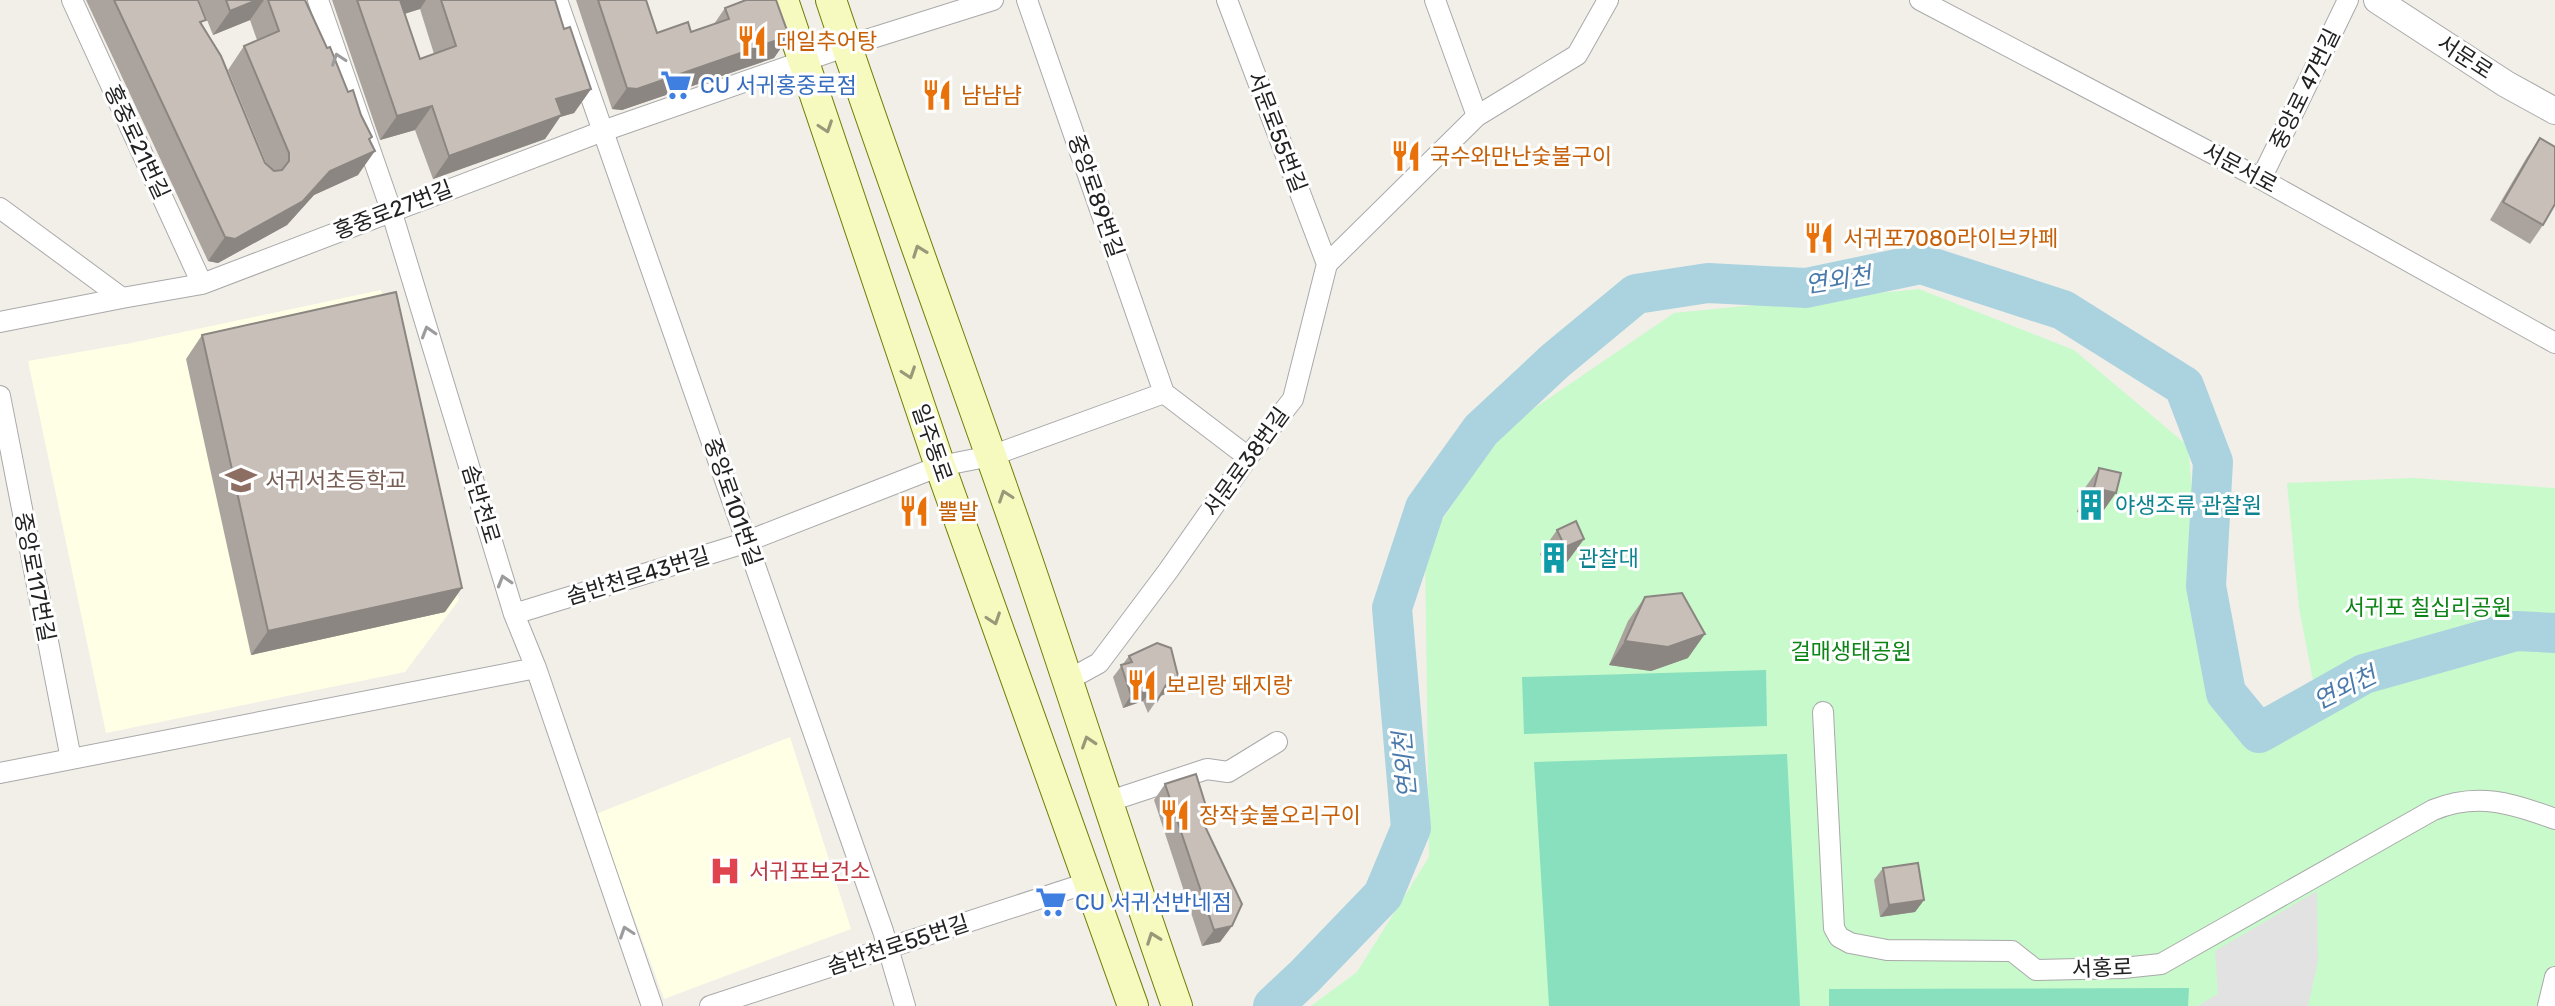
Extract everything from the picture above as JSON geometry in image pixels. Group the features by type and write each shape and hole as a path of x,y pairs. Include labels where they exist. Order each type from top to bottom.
{"main road":[{"name":"일주동로","path":"783,0 940,466 1133,1006"},
{"path":"831,0 991,456 1177,1006"}],"street":[{"name":"홍중로21번길","path":"72,0 202,284"},
{"name":"솜반천로","path":"318,0 391,210 514,614 536,668 652,1006"},
{"name":"중앙로101번길","path":"557,0 888,948 905,1006"},
{"name":"홍중로27번길","path":"0,322 202,284 603,131 847,46 993,0"},
{"name":"중앙로89번길","path":"1027,0 1164,393"},
{"name":"서문로55번길","path":"1227,0 1327,264"},
{"path":"1435,0 1477,116"},
{"path":"1327,264 1477,116 1577,55 1608,0"},
{"name":"서문서로","path":"1920,0 2261,179 2555,343"},
{"name":"중앙로 47번길","path":"2261,179 2348,0"},
{"name":"서문로","path":"2377,0 2506,84 2555,111"},
{"path":"0,208 122,298"},
{"name":"서문로38번길","path":"1068,680 1099,663 1293,399 1327,264"},
{"path":"991,456 1164,393 1248,457"},
{"name":"중앙로117번길","path":"0,396 71,759"},
{"name":"솜반천로43번길","path":"514,614 747,542 940,466 991,456"},
{"path":"0,773 536,668"},
{"name":"서홍로","path":"1823,712 1834,928 1839,937 1850,943 1887,950 2012,951 2036,970 2161,964 2433,810 2454,802 2485,799 2555,819"},
{"path":"1107,802 1207,769 1228,772 1277,742"},
{"name":"솜반천로55번길","path":"710,1006 1087,883"},
{"path":"2548,1006 2555,977"}],"shaded area":[{"name":"서귀서초등학교","path":"381,290 459,600 405,672 106,733 28,361 131,343"},
{"name":"서귀포보건소","path":"790,737 851,929 664,999 596,814"},
{"path":"2317,891 2318,961 2308,1006 2198,1006 2218,994 2215,951"}],"green space":[{"name":"걸매생태공원","path":"1919,289 2074,350 2188,446 2206,643 2252,745 2321,722 2299,608 2287,483 2413,478 2555,488 2555,1006 1311,1006 1357,972 1429,857 1425,546 1501,431 1674,313"},
{"path":"1766,670 1767,726 1524,734 1522,677"},
{"path":"1787,754 1800,1006 1549,1006 1534,762"},
{"path":"2189,988 2188,1006 1829,1006 1829,989"}],"building":[{"path":"114,0 198,0 206,20 200,22 221,56 265,163 274,171 282,170 289,161 289,153 244,46 279,31 268,0 305,0 327,48 330,47 348,92 353,90 375,151 330,171 303,201 235,239 225,237"},
{"path":"226,0 257,0 230,11"},
{"path":"357,0 400,0 420,59 456,46 441,0 555,0 564,29 570,27 591,89 556,99 562,115 449,156 432,106 397,116"},
{"path":"598,0 646,0 657,33 688,22 691,32 729,19 725,8 746,0 776,0 789,36 637,89 627,88"},
{"path":"2540,138 2555,147 2555,204 2543,225 2503,202"},
{"path":"396,292 462,588 268,631 202,335"},
{"path":"2099,468 2121,473 2116,493 2094,488"},
{"path":"1576,521 1584,539 1565,547 1557,530"},
{"path":"1682,593 1705,634 1668,647 1625,641 1645,597"},
{"name":"보리랑 돼지랑","path":"1157,643 1171,648 1179,680 1166,685 1157,701 1152,689 1131,695 1121,665 1132,662 1129,656"},
{"path":"1196,774 1209,816 1201,818 1242,904 1232,926 1214,930 1165,784"},
{"path":"1918,863 1924,900 1889,905 1883,868"}],"waterway":[{"name":"연외천","path":"1273,1006 1383,895 1411,828 1392,608 1425,508 1481,430 1555,361 1636,294 1708,283 1806,288 1921,264 2063,310 2184,386 2213,462 2206,586 2226,693 2259,733 2364,674 2516,631 2555,633"}],"place":[{"name":"대일추어탕","path":"752,41"},
{"name":"CU 서귀홍중로점","path":"676,85"},
{"name":"냠냠냠","path":"937,95"},
{"name":"국수와만난숯불구이","path":"1406,156"},
{"name":"서귀포7080라이브카페","path":"1819,238"},
{"name":"서귀서초등학교","path":"241,480"},
{"name":"야생조류 관찰원","path":"2091,505"},
{"name":"뿔발","path":"914,511"},
{"name":"관찰대","path":"1554,558"},
{"name":"보리랑 돼지랑","path":"1142,685"},
{"name":"장작숯불오리구이","path":"1175,815"},
{"name":"서귀포보건소","path":"725,871"},
{"name":"CU 서귀선반네점","path":"1051,902"}],"park label":[{"name":"서귀포 칠십리공원","path":"2428,607"}]}
